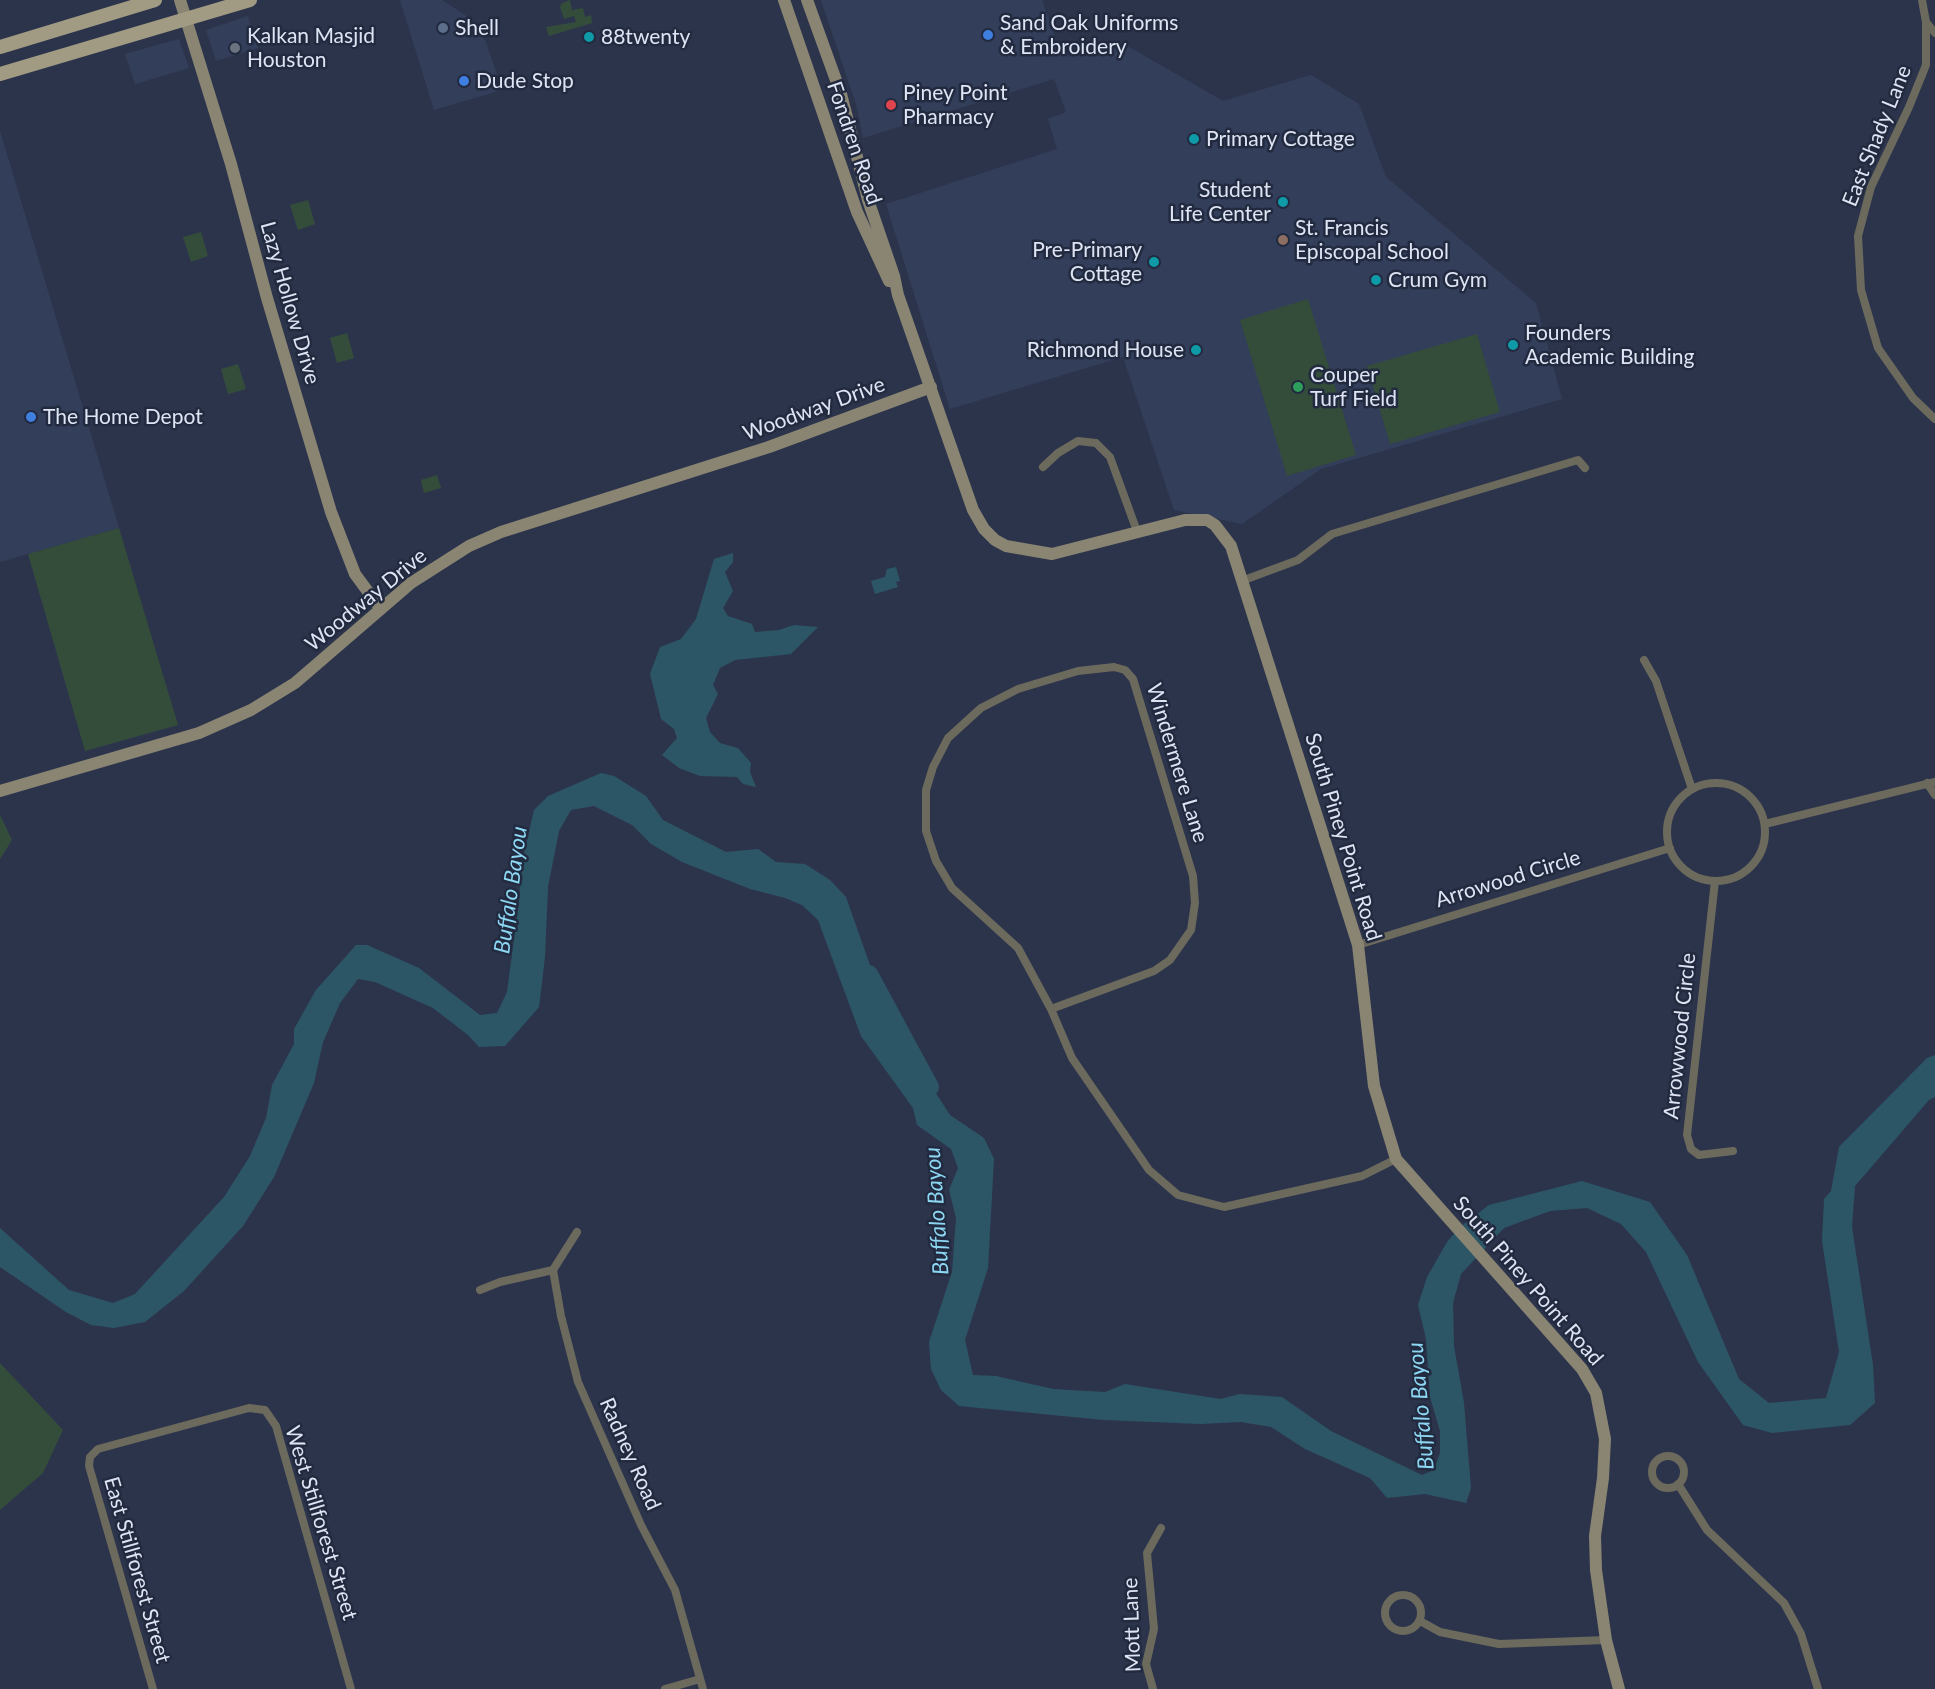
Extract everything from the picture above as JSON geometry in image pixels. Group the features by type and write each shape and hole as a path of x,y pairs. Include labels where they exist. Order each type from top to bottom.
{"main road":[{"path":"0,47 155,0"},
{"path":"0,74 250,0"}],"street":[{"name":"Lazy Hollow Drive","path":"180,0 231,164 267,298 330,512 355,574 380,608"},
{"name":"Fondren Road","path":"784,0 857,212 898,295 973,510 995,540 1021,550"},
{"name":"Fondren Road","path":"807,0 841,94 868,200 894,276 898,295"},
{"name":"East Shady Lane","path":"1922,0 1926,22 1926,65 1871,187 1858,236 1861,290 1878,348 1913,398 1935,420"},
{"path":"1926,22 1935,33"},
{"name":"Woodway Drive","path":"0,791 199,733 251,710 301,678 336,650 380,608 441,563 501,532 769,447 931,387"},
{"path":"1043,467 1058,453 1078,441 1096,443 1110,457 1138,534"},
{"path":"1244,580 1298,560 1332,534 1578,460 1585,468"},
{"name":"South Piney Point Road","path":"1021,550 1053,554 1138,534 1185,520 1207,520 1215,525 1231,546 1244,580 1358,945 1374,1086 1396,1159 1582,1369 1596,1393 1605,1438 1603,1478 1595,1536 1596,1570 1606,1640 1619,1689"},
{"path":"1644,660 1656,681 1692,789"},
{"name":"Windermere Lane","path":"1051,1010 1154,971 1170,960 1191,930 1195,903 1193,876 1131,673 1119,668 1068,674 1018,689 981,708 948,738 933,767 926,790 926,831 936,861 952,888 1018,948 1051,1010 1072,1058 1149,1170 1178,1195 1224,1207 1362,1176 1396,1159"},
{"path":"1765,824 1931,783 1935,795"},
{"path":"1704,785 1731,786 1748,795 1758,807 1765,824 1764,843 1754,864 1732,878 1715,881 1692,875 1677,861 1670,848 1667,829 1672,811 1692,789 1704,785"},
{"name":"Arrowood Circle","path":"1358,945 1670,848"},
{"name":"Arrowwood Circle","path":"1715,881 1687,1135 1691,1149 1699,1155 1733,1151"},
{"path":"480,1290 500,1282 553,1270 577,1232"},
{"name":"Radney Road","path":"553,1270 561,1316 578,1382 638,1518 675,1590 704,1689"},
{"name":"West Stillforest Street","path":"188,1424 249,1408 265,1410 276,1426 351,1689"},
{"name":"East Stillforest Street","path":"153,1689 89,1466 90,1457 99,1449 188,1424"},
{"path":"1678,1484 1707,1530 1784,1603 1801,1634 1818,1689"},
{"name":"Mott Lane","path":"1153,1689 1146,1664 1154,1629 1147,1553 1161,1528"},
{"path":"1398,1596 1412,1597 1421,1607 1419,1621 1409,1630 1395,1629 1386,1618 1388,1605 1398,1596"},
{"path":"1419,1621 1440,1632 1499,1644 1606,1640"},
{"path":"665,1689 700,1679"}],"shaded area":[{"path":"400,0 442,0 468,17 486,42 502,90 434,110"},
{"name":"St. Francis Episcopal School","path":"821,0 1042,0 1058,45 1069,57 1117,40 1223,101 1311,75 1359,104 1386,177 1536,303 1562,399 1321,469 1242,524 1174,510 1123,357 950,409 886,204 1057,149 1048,119 1066,112 1054,79 863,138 857,107"},
{"path":"248,16 258,48 216,61 206,30"},
{"path":"179,39 189,68 135,84 125,54"},
{"path":"0,131 119,528 0,562"},
{"path":"733,553 733,562 725,572 733,591 723,608 728,616 752,624 755,632 779,630 794,625 818,627 791,654 735,660 720,668 713,685 718,694 706,718 710,732 720,743 738,748 751,763 750,772 756,787 743,784 737,777 700,776 679,768 662,755 677,738 674,729 661,719 650,674 660,647 681,639 696,619 714,559"},
{"path":"896,567 900,581 896,582 898,587 875,594 871,581 885,577 887,569"},
{"path":"601,773 614,776 646,796 663,820 726,852 758,849 776,862 805,864 830,880 846,897 890,1022 950,1115 984,1138 994,1159 988,1268 965,1340 973,1375 996,1376 1053,1389 1105,1392 1125,1384 1220,1399 1240,1394 1282,1397 1331,1431 1422,1475 1434,1470 1440,1453 1440,1431 1430,1397 1426,1339 1418,1305 1427,1277 1447,1242 1460,1227 1489,1205 1582,1181 1650,1202 1687,1255 1739,1379 1769,1403 1826,1398 1839,1352 1822,1241 1824,1199 1831,1191 1839,1147 1927,1058 1935,1055 1935,1097 1929,1100 1855,1186 1852,1227 1873,1365 1875,1403 1850,1425 1772,1433 1743,1425 1698,1362 1646,1252 1621,1224 1587,1208 1550,1211 1504,1228 1461,1274 1453,1303 1454,1346 1464,1403 1471,1488 1466,1503 1425,1494 1387,1498 1370,1478 1305,1449 1271,1427 1241,1422 1201,1424 1104,1420 959,1406 941,1390 931,1369 929,1342 952,1272 956,1218 949,1190 958,1168 951,1149 917,1125 913,1108 861,1036 818,920 802,905 750,889 682,862 651,844 632,825 594,806 571,810 559,831 548,887 545,957 539,1007 505,1046 479,1047 468,1035 433,1008 375,982 358,979 340,1003 323,1042 314,1083 274,1177 243,1226 184,1291 145,1322 114,1328 91,1325 66,1312 0,1267 0,1228 69,1290 113,1303 135,1294 224,1197 250,1156 266,1118 272,1085 294,1044 294,1029 316,990 356,945 367,945 419,968 480,1015 497,1013 507,992 520,894 519,876 534,810 548,796"}],"green space":[{"path":"570,0 572,10 583,8 585,17 591,15 592,23 549,36 546,27 576,22 574,16 564,19 560,7 562,3"},
{"path":"308,200 315,224 298,230 290,205"},
{"path":"201,232 208,256 191,262 183,237"},
{"name":"Couper Turf Field","path":"1308,299 1356,455 1287,476 1240,320"},
{"path":"347,333 354,358 337,363 330,338"},
{"path":"1477,334 1500,412 1390,444 1367,366"},
{"path":"238,364 246,389 228,394 221,369"},
{"path":"437,475 441,488 424,493 421,480"},
{"path":"119,528 178,725 85,751 28,554"},
{"path":"0,815 12,840 0,859"},
{"path":"0,1363 63,1430 43,1473 0,1510"}],"waterway":[{"name":"Buffalo Bayou","path":"869,974 930,1087"}],"place":[{"name":"Shell","path":"443,28"},
{"name":"Sand Oak Uniforms & Embroidery","path":"988,35"},
{"name":"88twenty","path":"589,37"},
{"name":"Kalkan Masjid Houston","path":"235,48"},
{"name":"Dude Stop","path":"464,81"},
{"name":"Piney Point Pharmacy","path":"891,105"},
{"name":"Primary Cottage","path":"1194,139"},
{"name":"Student Life Center","path":"1283,202"},
{"name":"St. Francis Episcopal School","path":"1283,240"},
{"name":"Pre-Primary Cottage","path":"1154,262"},
{"name":"Crum Gym","path":"1376,280"},
{"name":"Founders Academic Building","path":"1513,345"},
{"name":"Richmond House","path":"1196,350"},
{"name":"Couper Turf Field","path":"1298,387"},
{"name":"The Home Depot","path":"31,417"}]}
